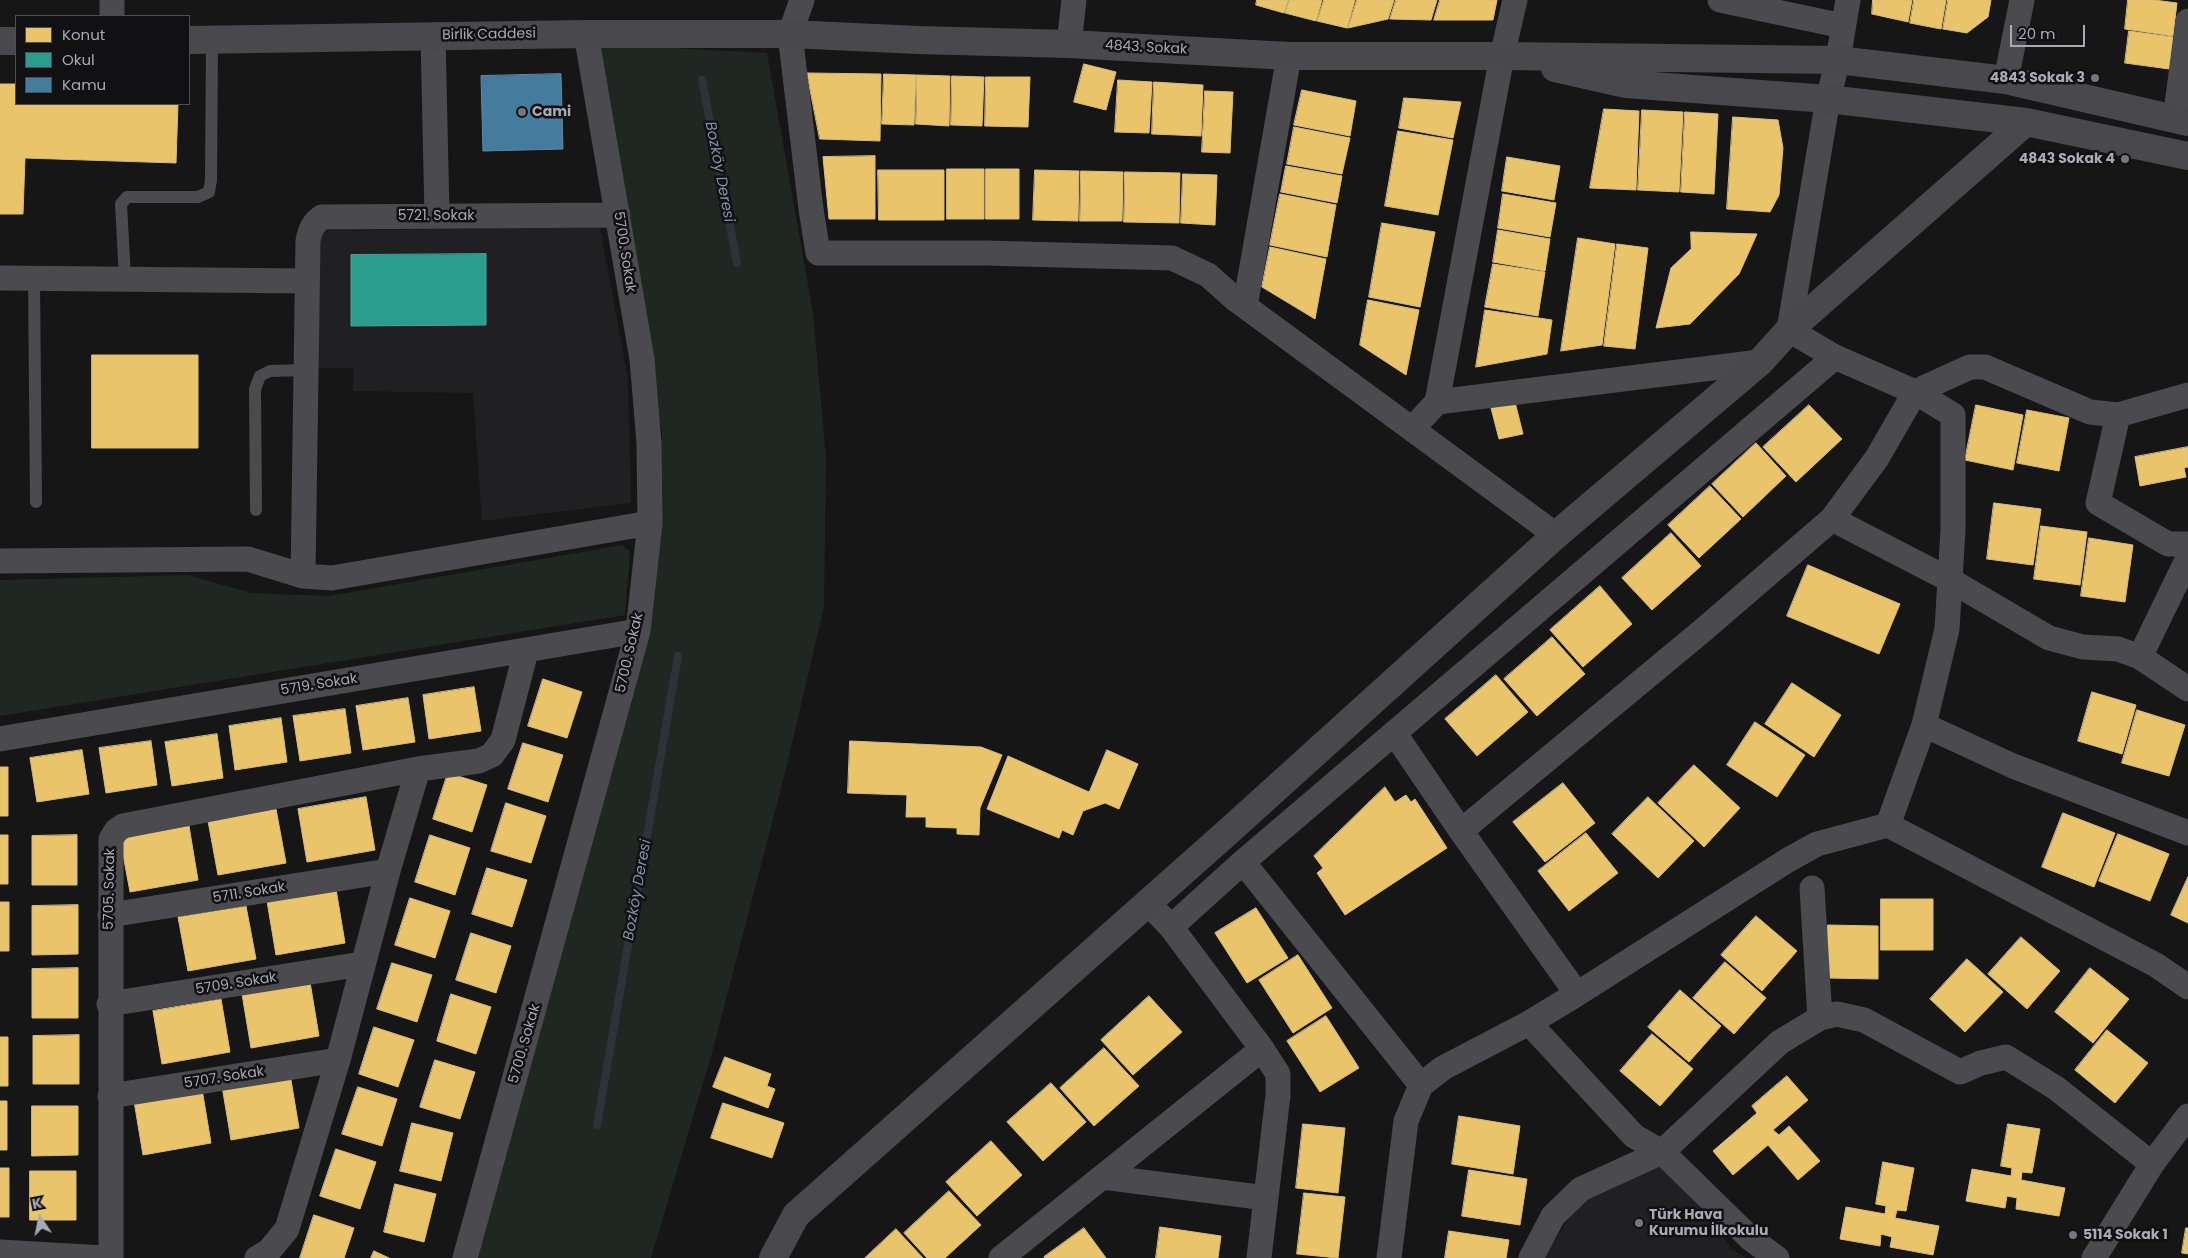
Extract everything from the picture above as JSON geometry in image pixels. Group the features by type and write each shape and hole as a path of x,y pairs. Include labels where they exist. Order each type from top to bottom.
{"street":[{"path":"112,0 112,15"},
{"path":"802,0 790,34 810,209 818,253 985,253 1172,258 1208,275 1245,306 1556,535"},
{"path":"1069,44 1074,0"},
{"path":"1413,428 1437,402 1502,56 1515,0"},
{"path":"1720,0 1844,26"},
{"path":"1789,330 1828,99 1838,60 1848,0"},
{"path":"2006,80 2022,0"},
{"path":"1502,56 1838,60 2006,80 2182,121 2188,21"},
{"name":"Birlik Caddesi","path":"200,39 586,34 790,34"},
{"name":"5700. Sokak","path":"465,1258 638,631 650,523 649,443 642,358 586,34"},
{"name":"4843. Sokak","path":"790,34 1069,44 1289,56 1502,56"},
{"path":"434,36 436,216"},
{"path":"0,41 15,41"},
{"path":"1245,306 1289,56"},
{"path":"1502,56 1626,84 1828,99 2026,122 2188,156"},
{"path":"773,1258 796,1216 1148,903 1556,535 1760,362 1789,330 2026,122"},
{"name":"5721. Sokak","path":"303,576 308,241 316,221 322,217 618,215"},
{"path":"0,278 307,280"},
{"path":"1789,330 1835,357 1915,392 1954,415 1953,530 1947,630 1924,726 1888,825"},
{"path":"1171,927 1243,862 1835,357"},
{"path":"1437,402 1760,362"},
{"path":"1460,831 1702,631 1832,519 1877,458 1915,392 1970,367 1985,367 2090,412 2118,415 2188,395"},
{"path":"2118,415 2098,503 2168,544 2188,544"},
{"path":"1832,519 1950,580 2049,638 2083,647 2118,649 2140,656 2188,689"},
{"path":"0,561 248,559 303,576 332,578 650,523"},
{"path":"2140,656 2188,558"},
{"name":"5719. Sokak","path":"0,739 638,631"},
{"name":"5705. Sokak","path":"111,1258 110,916 111,839 116,831 123,826 418,769 479,761 492,755 503,740 526,651"},
{"path":"1924,726 2013,766 2188,833"},
{"path":"1395,734 1460,831 1577,994"},
{"path":"257,1258 269,1252 287,1229 338,1060 362,964 418,769"},
{"path":"1389,1258 1406,1121 1421,1085 1443,1068 1529,1023 1577,994 1816,844 1888,825 2156,965 2188,987"},
{"path":"1243,862 1421,1085"},
{"name":"5711. Sokak","path":"110,916 388,871"},
{"path":"1812,888 1820,1018"},
{"path":"1148,903 1171,927 1262,1049 1278,1074 1278,1095 1259,1258"},
{"name":"5709. Sokak","path":"109,1004 362,964"},
{"path":"1531,1258 1553,1216 1581,1189 1662,1152 1780,1042 1820,1018 1837,1014 1864,1020 1960,1072 1981,1063 2006,1057 2056,1088 2152,1164"},
{"path":"1529,1023 1634,1136 1662,1152 1751,1239 1777,1258"},
{"path":"1001,1258 1262,1049"},
{"name":"5707. Sokak","path":"110,1096 338,1060"},
{"path":"2094,1258 2152,1164 2188,1116"},
{"path":"1102,1177 1266,1198"},
{"path":"0,1252 104,1258"}],"lane":[{"path":"125,279 120,204 128,197 198,196 209,192 211,180 200,39"},
{"path":"34,278 36,502"},
{"path":"256,510 255,389 260,376 270,371 306,370"}],"shaded area":[{"path":"597,44 767,53 813,313 826,458 824,607 785,773 712,1053 651,1258 468,1258 651,580 662,433 626,230"},
{"path":"600,227 628,379 631,503 482,521 473,393 353,391 353,368 309,368 313,231"},
{"path":"622,545 630,551 625,615 0,716 0,580 188,575 251,593 329,596"},
{"name":"Türk Hava Kurumu İlkokulu","path":"1663,1160 1732,1249 1746,1258 1543,1258 1582,1198"}],"building: Konut":[{"path":"1257,0 1288,0 1284,13 1256,5"},
{"path":"1289,0 1322,0 1316,21 1285,13"},
{"path":"1324,0 1355,0 1347,28 1317,21"},
{"path":"1357,0 1394,0 1388,19 1348,28"},
{"path":"1396,0 1437,0 1431,20 1390,19"},
{"path":"1440,0 1497,0 1493,20 1434,20"},
{"path":"1873,0 1912,0 1908,22 1872,14"},
{"path":"1914,0 1946,0 1941,29 1910,23"},
{"path":"1948,0 1991,0 1988,17 1967,33 1943,29"},
{"path":"2128,0 2154,0 2177,3 2173,36 2125,29"},
{"path":"2129,31 2173,37 2169,69 2125,63"},
{"path":"1084,64 1116,72 1106,110 1074,102"},
{"path":"807,73 881,74 880,141 820,139"},
{"path":"884,74 916,75 914,125 882,124"},
{"path":"917,75 950,76 949,126 916,124"},
{"path":"952,76 984,77 982,126 951,125"},
{"path":"986,77 1030,77 1028,127 985,126"},
{"path":"1118,80 1152,82 1149,133 1115,132"},
{"path":"1154,82 1203,85 1201,136 1152,134"},
{"path":"0,84 15,84 15,105 178,105 176,163 25,158 23,214 0,214"},
{"path":"1302,90 1356,101 1350,136 1294,125"},
{"path":"1205,91 1233,92 1230,153 1202,152"},
{"path":"1404,98 1461,102 1453,138 1399,128"},
{"path":"1604,109 1639,111 1636,190 1590,188"},
{"path":"1642,110 1683,112 1679,192 1638,190"},
{"path":"1685,112 1718,114 1714,194 1681,192"},
{"path":"1733,117 1778,120 1783,148 1779,195 1770,212 1727,209"},
{"path":"1294,127 1350,138 1342,174 1287,164"},
{"path":"1398,131 1453,140 1438,215 1385,206"},
{"path":"875,156 875,219 829,219 823,157"},
{"path":"1507,157 1560,166 1554,200 1502,191"},
{"path":"1286,166 1342,176 1337,203 1281,192"},
{"path":"947,169 984,169 984,219 947,219"},
{"path":"986,169 1019,169 1019,219 986,219"},
{"path":"878,170 944,170 944,220 879,220"},
{"path":"1035,170 1079,171 1078,221 1033,220"},
{"path":"1081,171 1123,172 1122,221 1080,221"},
{"path":"1125,172 1180,173 1179,223 1124,222"},
{"path":"1183,174 1217,175 1215,225 1181,223"},
{"path":"1280,194 1336,205 1327,257 1270,245"},
{"path":"1503,194 1556,203 1550,237 1498,228"},
{"path":"1382,223 1435,232 1420,307 1369,297"},
{"path":"1498,230 1550,239 1545,271 1493,262"},
{"path":"1691,232 1757,234 1739,274 1690,324 1656,328 1671,268 1691,249"},
{"path":"1578,238 1615,244 1602,345 1561,351"},
{"path":"1617,244 1648,248 1635,349 1604,346"},
{"path":"1270,247 1326,259 1315,319 1262,287"},
{"path":"1493,264 1545,272 1538,316 1485,307"},
{"path":"1368,300 1419,310 1406,375 1360,345"},
{"path":"1485,310 1552,320 1547,354 1476,367"},
{"path":"92,355 198,355 198,448 92,448"},
{"path":"1515,402 1523,434 1499,439 1491,408"},
{"path":"1809,405 1842,439 1796,482 1763,447"},
{"path":"1976,405 2023,415 2013,470 1965,460"},
{"path":"2027,410 2069,418 2059,471 2017,463"},
{"path":"1756,443 1786,476 1743,517 1712,484"},
{"path":"2188,447 2188,467 2184,468 2186,477 2140,486 2135,457"},
{"path":"1710,486 1741,519 1699,558 1668,525"},
{"path":"1994,503 2041,509 2033,565 1987,559"},
{"path":"2041,526 2087,532 2080,585 2034,579"},
{"path":"1671,533 1701,566 1652,610 1622,578"},
{"path":"2089,538 2133,545 2125,602 2081,596"},
{"path":"1808,565 1900,604 1879,654 1787,616"},
{"path":"1600,586 1632,624 1583,667 1550,630"},
{"path":"1552,637 1585,674 1537,716 1504,679"},
{"path":"1496,675 1528,712 1477,756 1445,719"},
{"path":"543,679 582,692 567,738 528,726"},
{"path":"1792,683 1841,715 1814,757 1765,724"},
{"path":"474,687 481,731 429,739 423,695"},
{"path":"2092,692 2136,705 2122,754 2078,741"},
{"path":"408,698 415,742 363,750 356,706"},
{"path":"345,709 351,753 300,761 293,716"},
{"path":"2137,710 2185,725 2169,776 2122,763"},
{"path":"281,718 287,762 235,770 229,726"},
{"path":"1755,722 1805,755 1777,797 1727,765"},
{"path":"217,734 223,778 172,786 165,742"},
{"path":"151,741 157,785 106,793 99,748"},
{"path":"850,741 981,747 1002,755 980,808 979,835 957,834 957,828 926,827 926,817 906,817 907,795 848,793"},
{"path":"523,743 563,755 548,802 508,789"},
{"path":"82,750 89,794 37,802 30,758"},
{"path":"1107,750 1138,764 1119,809 1105,803 1083,811 1073,835 1062,830 1059,838 987,809 1008,756 1089,792"},
{"path":"1694,765 1740,808 1704,847 1658,803"},
{"path":"0,767 8,767 8,816 0,816"},
{"path":"448,773 487,785 472,832 433,819"},
{"path":"1563,783 1595,823 1545,862 1513,822"},
{"path":"1385,787 1395,802 1406,795 1411,802 1415,799 1447,848 1345,915 1317,873 1323,868 1314,856"},
{"path":"366,797 375,850 307,862 298,809"},
{"path":"1648,797 1694,841 1658,878 1612,834"},
{"path":"506,803 546,816 531,863 491,851"},
{"path":"276,809 286,863 218,875 208,821"},
{"path":"2063,813 2115,833 2094,887 2042,867"},
{"path":"189,826 198,880 130,892 120,838"},
{"path":"1586,833 1618,873 1569,911 1538,871"},
{"path":"2118,834 2169,854 2150,901 2099,881"},
{"path":"0,835 8,835 8,884 0,884"},
{"path":"77,835 77,885 32,885 32,836"},
{"path":"430,835 470,848 455,895 415,882"},
{"path":"487,868 527,880 512,927 472,914"},
{"path":"2188,877 2188,923 2171,915"},
{"path":"336,889 345,943 276,955 267,901"},
{"path":"410,898 450,911 435,958 395,945"},
{"path":"1881,899 1933,899 1933,950 1881,950"},
{"path":"0,902 9,902 9,951 0,951"},
{"path":"78,905 78,954 32,955 32,906"},
{"path":"246,906 256,959 188,971 178,917"},
{"path":"1256,908 1288,958 1247,983 1215,933"},
{"path":"1756,916 1797,951 1762,991 1721,955"},
{"path":"1828,925 1878,926 1878,979 1828,978"},
{"path":"471,933 511,946 496,993 456,980"},
{"path":"2021,937 2060,971 2027,1009 1988,974"},
{"path":"1298,955 1332,1008 1293,1033 1259,980"},
{"path":"1967,959 2003,992 1965,1032 1930,999"},
{"path":"1725,962 1766,998 1734,1034 1693,998"},
{"path":"392,963 432,975 417,1022 377,1009"},
{"path":"78,968 78,1018 32,1018 32,969"},
{"path":"2090,968 2129,999 2093,1043 2055,1012"},
{"path":"310,982 319,1036 251,1048 242,994"},
{"path":"1680,990 1721,1026 1689,1062 1648,1027"},
{"path":"451,994 491,1007 476,1054 437,1041"},
{"path":"1149,996 1182,1032 1133,1075 1101,1040"},
{"path":"221,999 230,1052 162,1064 153,1011"},
{"path":"1326,1016 1359,1068 1320,1092 1287,1041"},
{"path":"374,1027 414,1040 398,1087 359,1074"},
{"path":"2107,1030 2148,1063 2115,1103 2075,1070"},
{"path":"1652,1034 1693,1069 1660,1106 1620,1071"},
{"path":"79,1035 79,1084 33,1084 33,1036"},
{"path":"0,1037 8,1037 8,1086 0,1086"},
{"path":"1104,1048 1139,1086 1094,1126 1060,1088"},
{"path":"725,1057 771,1074 767,1086 775,1089 768,1108 713,1087"},
{"path":"435,1060 475,1072 460,1119 420,1107"},
{"path":"290,1074 299,1128 231,1140 222,1086"},
{"path":"1787,1076 1808,1100 1773,1130 1779,1135 1789,1126 1820,1161 1798,1180 1768,1145 1733,1175 1713,1151 1757,1113 1752,1106"},
{"path":"1051,1083 1086,1122 1043,1161 1007,1122"},
{"path":"358,1087 397,1099 382,1146 342,1134"},
{"path":"202,1089 211,1143 143,1155 134,1101"},
{"path":"0,1101 7,1101 7,1150 0,1150"},
{"path":"723,1103 784,1123 772,1158 711,1138"},
{"path":"32,1106 78,1106 78,1155 32,1156"},
{"path":"1459,1116 1520,1126 1513,1174 1452,1164"},
{"path":"412,1123 453,1133 441,1181 400,1171"},
{"path":"1303,1124 1345,1128 1338,1193 1296,1188"},
{"path":"2008,1124 2040,1129 2032,1173 2022,1172 2021,1180 2065,1188 2059,1216 2016,1209 2017,1198 2007,1196 2005,1208 1966,1201 1972,1169 2011,1176 2012,1168 2001,1166"},
{"path":"991,1141 1022,1175 977,1216 946,1182"},
{"path":"336,1149 376,1162 360,1209 320,1196"},
{"path":"1883,1162 1914,1168 1906,1211 1897,1210 1895,1218 1939,1226 1933,1255 1890,1247 1892,1237 1881,1234 1880,1246 1840,1239 1846,1207 1885,1214 1886,1206 1876,1204"},
{"path":"0,1168 9,1168 9,1217 0,1217"},
{"path":"1469,1170 1527,1179 1520,1225 1462,1216"},
{"path":"30,1171 76,1171 76,1220 30,1220"},
{"path":"395,1184 436,1194 424,1242 384,1232"},
{"path":"949,1191 981,1225 945,1258 927,1258 904,1233"},
{"path":"1304,1193 1345,1197 1338,1258 1297,1254"},
{"path":"314,1215 354,1228 344,1258 300,1258"},
{"path":"1160,1227 1221,1236 1218,1258 1156,1258"},
{"path":"1084,1228 1106,1258 1044,1257"},
{"path":"2186,1228 2188,1228 2188,1254 2182,1253"},
{"path":"896,1229 923,1258 865,1258"},
{"path":"1449,1231 1509,1240 1506,1258 1445,1258"},
{"path":"374,1251 389,1258 371,1258"}],"building: Okul":[{"path":"486,254 486,325 351,326 351,255"}],"building: Kamu":[{"name":"Cami","path":"561,74 563,149 483,151 481,76"}],"waterway":[{"name":"Bozköy Deresi","path":"702,80 737,263"},
{"name":"Bozköy Deresi","path":"597,1125 678,656"}],"place":[{"name":"4843 Sokak 3","path":"2095,78"},
{"name":"Cami","path":"522,112"},
{"name":"4843 Sokak 4","path":"2125,159"},
{"name":"Türk Hava Kurumu İlkokulu","path":"1639,1223"},
{"name":"5114 Sokak 1","path":"2073,1235"}]}
